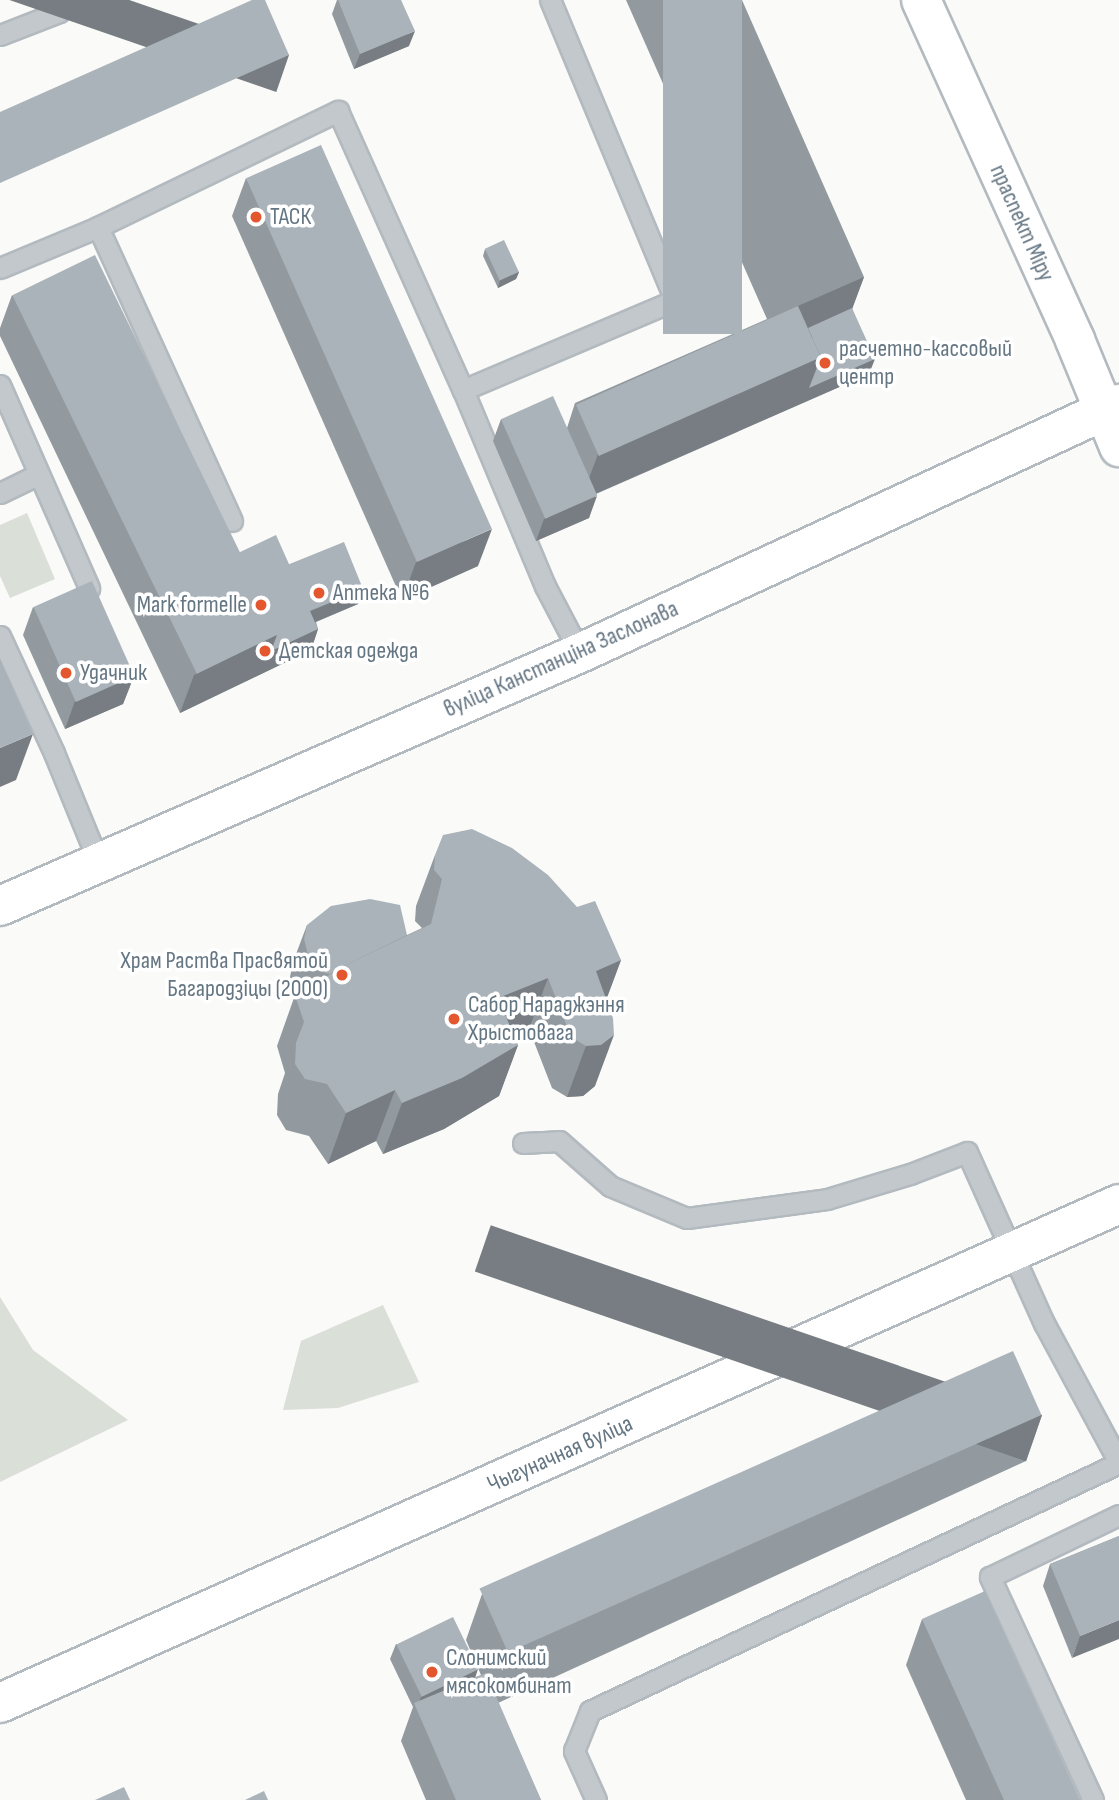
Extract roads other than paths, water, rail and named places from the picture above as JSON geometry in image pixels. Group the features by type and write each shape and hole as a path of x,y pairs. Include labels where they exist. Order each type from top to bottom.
{"main road":[{"name":"праспект Міру","path":"921,0 1075,340 1111,408 1119,447"},
{"name":"вуліца Канстанціна Заслонава","path":"0,906 580,653 1111,408"},
{"name":"Чыгуначная вуліца","path":"0,1703 1014,1253 1119,1203"}],"lane":[{"path":"0,35 59,12 54,0"},
{"path":"463,390 676,300 550,0"},
{"path":"0,268 97,226 338,111 463,390 545,586 580,653"},
{"path":"97,226 232,521"},
{"path":"0,385 89,588"},
{"path":"0,493 39,474"},
{"path":"0,636 54,753 99,863"},
{"path":"523,1143 559,1141 610,1186 687,1218 827,1199 910,1174 967,1152 1044,1322 1119,1462 590,1711 574,1751 596,1800"},
{"path":"1093,1800 990,1577 1119,1515"}],"place":[{"name":"ТАСК","path":"256,217"},
{"name":"расчетно-кассовый центр","path":"825,363"},
{"name":"Аптека №6","path":"319,593"},
{"name":"Mark formelle","path":"261,605"},
{"name":"Детская одежда","path":"265,651"},
{"name":"Удачник","path":"66,673"},
{"name":"Храм Раства Прасвятой Багародзіцы (2000)","path":"342,975"},
{"name":"Сабор Нараджэння Хрыстовага","path":"454,1019"},
{"name":"Слонимский мясокомбинат","path":"432,1672"}]}
